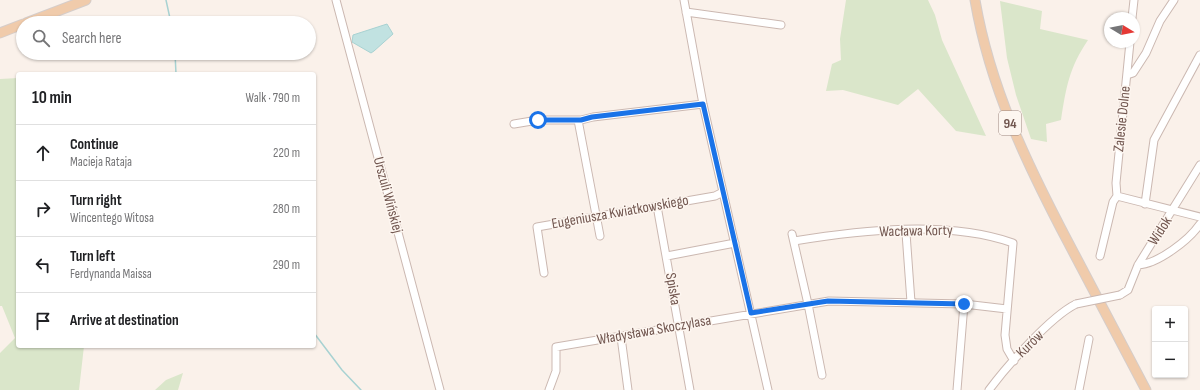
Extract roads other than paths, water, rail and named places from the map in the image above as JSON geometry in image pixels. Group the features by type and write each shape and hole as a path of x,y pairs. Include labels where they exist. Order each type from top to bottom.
{"main road":[{"path":"44,16 86,0"},
{"name":"94","path":"975,0 985,48 1015,136 1034,176 1146,390"},
{"path":"0,33 16,27"}],"street":[{"name":"Urszuli Wińskiej","path":"336,0 440,390"},
{"path":"684,0 703,104 768,390"},
{"path":"1133,12 1134,0"},
{"path":"1127,75 1135,70 1146,52 1160,21 1174,0"},
{"path":"686,12 781,25"},
{"name":"Zalesie Dolne","path":"1117,196 1116,183 1129,48"},
{"path":"1145,204 1154,140 1200,55"},
{"path":"514,124 538,120 578,120 703,104"},
{"path":"578,120 600,236"},
{"name":"Widok","path":"1076,304 1120,295 1128,290 1138,265 1174,210 1200,165"},
{"name":"Eugeniusza Kwiatkowskiego","path":"544,273 537,227 715,196 723,192"},
{"path":"1100,256 1113,202 1117,196 1200,217"},
{"path":"657,206 667,256"},
{"path":"1138,265 1148,264 1155,261 1185,240 1199,228"},
{"name":"Wacława Korty","path":"808,304 793,238 859,232 939,229 963,231 1013,243 1005,343 1014,361"},
{"path":"909,231 906,233 911,302"},
{"name":"Spiska","path":"690,390 667,256 735,243"},
{"name":"Władysława Skoczylasa","path":"549,390 556,371 556,347 828,301 964,304 1008,309"},
{"path":"808,304 822,375"},
{"path":"957,390 964,304"},
{"name":"Kurów","path":"989,390 1014,361 1057,316 1076,304"},
{"path":"620,337 628,390"},
{"path":"1079,390 1089,339"}],"water":[{"path":"387,24 393,34 371,53 352,42 353,35"}],"waterway":[{"path":"166,0 169,16"},
{"path":"175,60 176,72"},
{"path":"316,336 342,370 361,390"}]}
